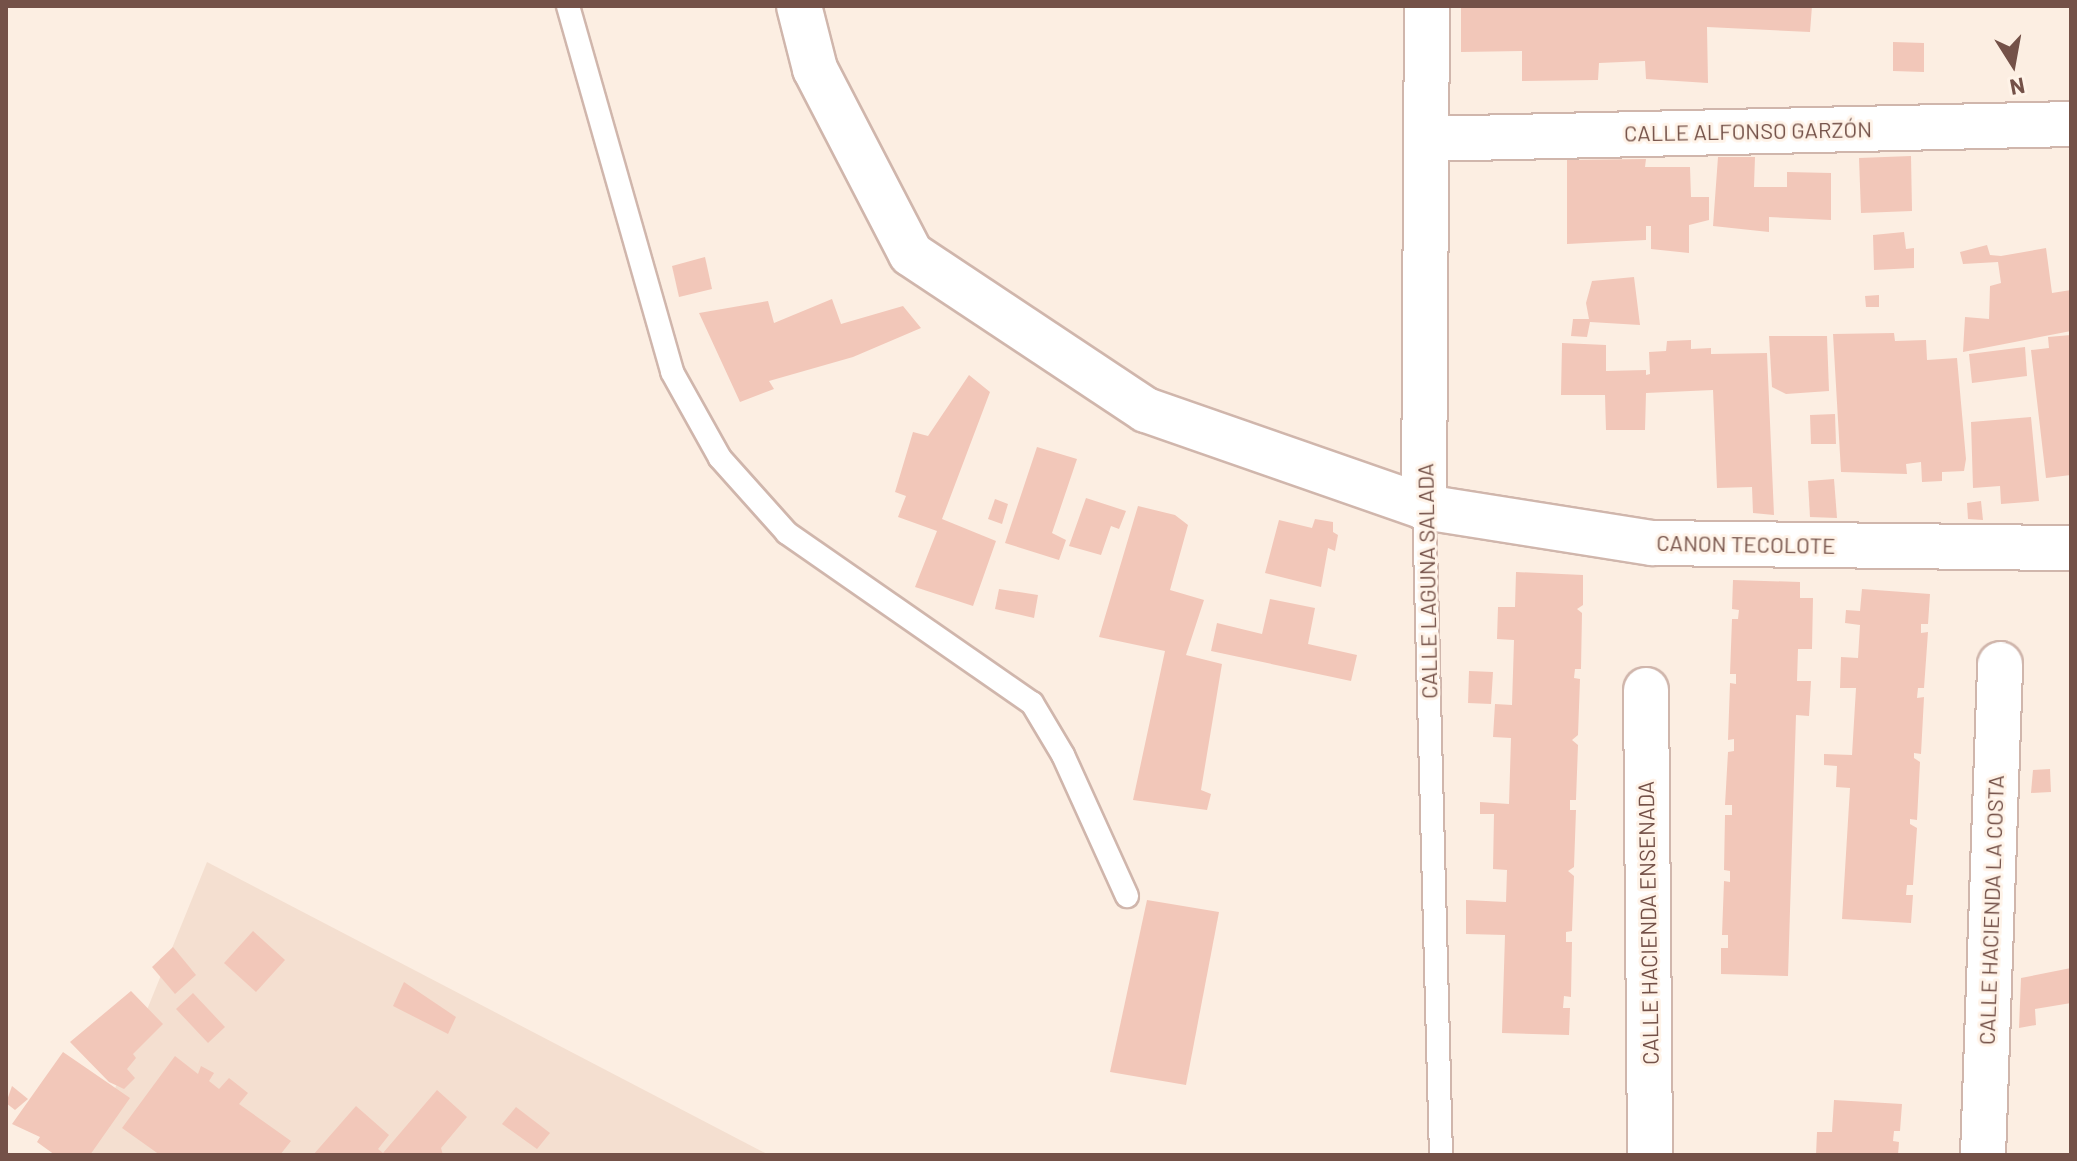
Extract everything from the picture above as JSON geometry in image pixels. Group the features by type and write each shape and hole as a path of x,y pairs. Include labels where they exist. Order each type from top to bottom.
{"street":[{"name":"CANON TECOLOTE","path":"799,6 815,69 911,254 1146,410 1424,507 1652,543 2071,548"},
{"name":"CALLE LAGUNA SALADA","path":"1424,507 1427,6"},
{"name":"CALLE ALFONSO GARZÓN","path":"1426,139 2071,124"},
{"name":"CALLE HACIENDA LA COSTA","path":"1983,1155 2000,664"},
{"name":"CALLE HACIENDA ENSENADA","path":"1646,690 1650,1155"}],"lane":[{"path":"568,6 672,372 720,458 787,533 1032,703 1063,755 1127,896"},
{"name":"CALLE LAGUNA SALADA","path":"1424,507 1441,1155"}],"shaded area":[{"path":"207,862 769,1155 88,1155"}],"building":[{"path":"1461,6 1812,6 1810,32 1707,27 1708,83 1646,79 1645,61 1599,63 1598,80 1522,81 1522,51 1461,52"},
{"path":"1893,42 1924,43 1924,72 1893,71"},
{"path":"1911,156 1912,211 1861,213 1859,158"},
{"path":"1718,157 1755,157 1754,187 1787,187 1787,172 1831,173 1831,220 1769,217 1769,232 1713,226"},
{"path":"1646,159 1645,167 1690,167 1691,197 1709,197 1709,220 1689,225 1689,253 1651,249 1651,226 1646,226 1646,240 1567,244 1567,160"},
{"path":"1904,232 1906,249 1914,248 1914,268 1874,270 1873,235"},
{"path":"1987,245 1990,255 2001,256 2046,248 2052,293 2071,290 2071,331 1963,352 1965,317 1989,319 1990,286 2001,283 1998,262 1963,264 1960,252"},
{"path":"705,257 712,289 679,297 672,266"},
{"path":"1634,277 1640,325 1590,322 1587,337 1571,336 1573,319 1589,319 1586,303 1592,281"},
{"path":"1879,295 1879,307 1866,307 1865,296"},
{"path":"832,299 841,324 903,306 921,328 853,357 769,381 774,389 740,402 699,313 768,301 774,323"},
{"path":"1894,333 1895,341 1926,340 1927,360 1957,358 1966,459 1964,471 1942,472 1942,481 1922,482 1921,462 1906,464 1907,474 1841,472 1833,334"},
{"path":"2071,335 2071,475 2046,478 2031,350 2049,348 2048,337"},
{"path":"1769,336 1827,336 1829,391 1786,394 1772,387"},
{"path":"1691,340 1691,349 1711,348 1711,354 1767,353 1774,515 1753,513 1752,487 1717,488 1713,390 1646,393 1645,430 1606,430 1605,395 1561,395 1562,343 1606,345 1606,371 1646,370 1646,375 1650,374 1649,352 1666,351 1667,341"},
{"path":"2025,347 2027,376 1972,383 1969,354"},
{"path":"969,375 990,392 942,519 996,541 973,606 915,587 937,531 898,517 906,496 895,492 913,432 928,436"},
{"path":"1835,414 1836,444 1811,444 1810,415"},
{"path":"2031,417 2039,501 2001,504 2000,486 1973,488 1971,422"},
{"path":"1037,447 1077,459 1052,533 1066,540 1059,560 1005,543"},
{"path":"1834,479 1837,518 1810,517 1808,481"},
{"path":"1086,498 1126,511 1119,529 1111,526 1101,555 1069,546"},
{"path":"995,499 1008,504 1002,524 988,519"},
{"path":"1981,501 1983,520 1968,519 1967,503"},
{"path":"1138,506 1175,515 1188,525 1170,590 1204,600 1186,655 1222,664 1201,790 1211,794 1207,810 1133,800 1165,651 1099,637"},
{"path":"1315,519 1333,522 1333,532 1338,535 1335,551 1328,548 1321,587 1265,573 1279,520 1312,528"},
{"path":"1516,572 1583,575 1583,605 1577,609 1582,613 1581,669 1575,669 1574,678 1580,679 1578,735 1572,740 1578,745 1576,800 1570,800 1570,810 1576,810 1574,867 1568,871 1574,876 1572,931 1566,932 1566,942 1572,942 1571,997 1564,996 1563,1008 1570,1008 1569,1035 1502,1033 1505,935 1466,934 1466,900 1506,902 1507,870 1493,869 1494,814 1480,814 1480,802 1509,804 1511,738 1493,737 1495,704 1512,705 1514,640 1497,639 1498,607 1515,607"},
{"path":"1733,580 1800,582 1800,598 1813,598 1812,649 1798,649 1797,681 1811,681 1809,716 1796,715 1788,976 1721,974 1721,948 1728,948 1728,935 1722,935 1724,881 1730,882 1730,871 1724,870 1725,815 1732,815 1732,805 1725,805 1728,752 1734,751 1734,739 1728,740 1730,683 1736,684 1736,674 1730,674 1732,619 1738,619 1739,610 1732,609"},
{"path":"999,589 1038,595 1034,618 995,609"},
{"path":"1862,589 1930,594 1928,624 1921,624 1921,633 1928,632 1924,688 1918,688 1917,698 1924,697 1921,754 1914,753 1914,758 1920,762 1917,820 1910,819 1910,824 1917,828 1913,885 1907,885 1906,895 1913,895 1911,923 1842,919 1850,788 1836,787 1837,766 1824,765 1824,754 1852,755 1856,688 1840,688 1841,657 1858,658 1860,625 1845,623 1846,610 1860,611"},
{"path":"1270,599 1315,608 1308,644 1357,655 1351,681 1211,651 1217,623 1262,634"},
{"path":"1469,671 1493,672 1491,704 1468,703"},
{"path":"2050,769 2051,792 2031,793 2033,770"},
{"path":"1147,900 1219,912 1186,1085 1110,1072"},
{"path":"253,931 285,960 256,992 224,963"},
{"path":"173,947 196,975 175,994 152,967"},
{"path":"2071,968 2071,1003 2035,1009 2036,1025 2019,1028 2021,978"},
{"path":"404,982 456,1017 448,1034 393,1006"},
{"path":"131,991 163,1024 133,1054 136,1058 127,1069 135,1078 124,1089 109,1082 70,1042"},
{"path":"193,993 225,1027 208,1043 176,1009"},
{"path":"63,1052 130,1098 90,1155 55,1155 37,1142 40,1137 12,1124"},
{"path":"175,1056 198,1074 201,1066 214,1073 209,1081 219,1089 229,1078 248,1093 239,1104 291,1141 280,1155 160,1155 122,1128"},
{"path":"12,1086 28,1099 15,1110 6,1103"},
{"path":"437,1090 467,1117 441,1148 443,1155 313,1155 356,1106 389,1135 378,1149 383,1153"},
{"path":"1834,1100 1902,1104 1900,1131 1894,1131 1893,1141 1899,1142 1898,1155 1816,1155 1817,1132 1832,1132"},
{"path":"516,1107 550,1133 537,1149 502,1124"}]}
